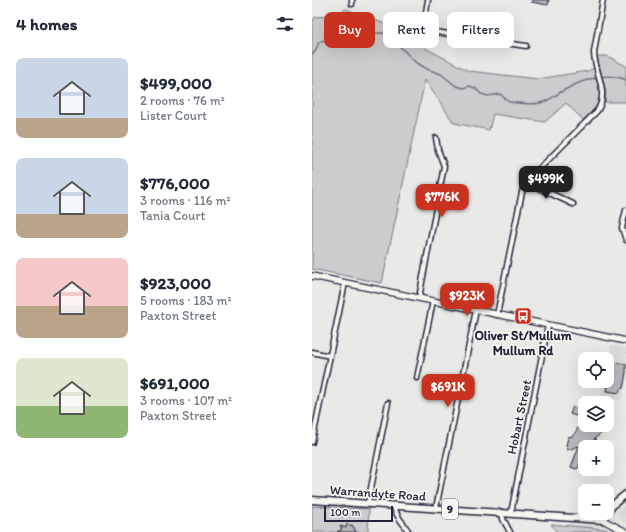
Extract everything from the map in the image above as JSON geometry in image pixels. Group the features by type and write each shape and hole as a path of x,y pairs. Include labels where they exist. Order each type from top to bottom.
{"main road":[{"path":"614,504 626,494"},
{"name":"Warrandyte Road","path":"312,500 394,504 578,518"}],"street":[{"path":"426,12 428,0"},
{"path":"497,315 522,192 526,182 597,111 603,99 603,92 594,52 603,0"},
{"path":"439,32 526,46"},
{"path":"419,298 444,166 438,150 436,138"},
{"path":"526,182 572,204"},
{"path":"626,210 622,228 626,240"},
{"path":"312,276 626,342"},
{"path":"312,442 314,426 345,283"},
{"path":"417,378 434,301"},
{"path":"436,508 476,310"},
{"name":"Hobart Street","path":"510,513 548,325"},
{"path":"312,352 330,356"},
{"path":"368,503 388,403"},
{"path":"394,504 395,510 409,532"},
{"path":"502,512 503,519 510,532"},
{"path":"603,520 626,532"}],"shaded area":[{"path":"346,9 354,12 340,12"},
{"path":"324,16 324,48 375,48 375,20 383,23 383,48 425,48 469,71 538,79 588,71 594,68 600,97 595,107 583,120 566,103 545,122 493,114 489,130 454,123 425,80 382,283 312,269 312,24 315,17"},
{"path":"597,56 607,56 626,66 626,102 605,102 606,92"},
{"path":"611,345 626,348 626,384 621,401 614,400 614,396 601,396 603,388 614,388 614,352 610,352"},
{"path":"626,504 626,524 622,521 618,514 620,509"},
{"path":"312,506 369,509 368,532 312,532"},
{"path":"551,524 605,529 612,532 557,532"}],"building":[{"path":"532,0 549,0 548,5 531,2"},
{"path":"614,362 626,364 623,388 620,389 619,393 607,391 608,388 614,388"},
{"path":"573,407 578,409 578,417 570,414"},
{"path":"578,428 578,432 603,432 594,439 595,440 578,440 578,446 568,450 566,446 568,437 573,436"},
{"path":"578,449 578,468 576,469 571,467"},
{"path":"347,524 353,526 356,532 337,532 342,529 340,526 346,528"}],"waterway":[{"path":"312,54 315,52 319,42 348,32 361,34 384,33 391,37 414,61 427,69 441,74 456,86 464,88 469,86 475,88 481,94 488,96 500,94 509,102 533,104 542,103 576,84 593,78 618,77 626,80"}],"place":[{"name":"Oliver St/Mullum Mullum Rd","path":"523,316"}]}
